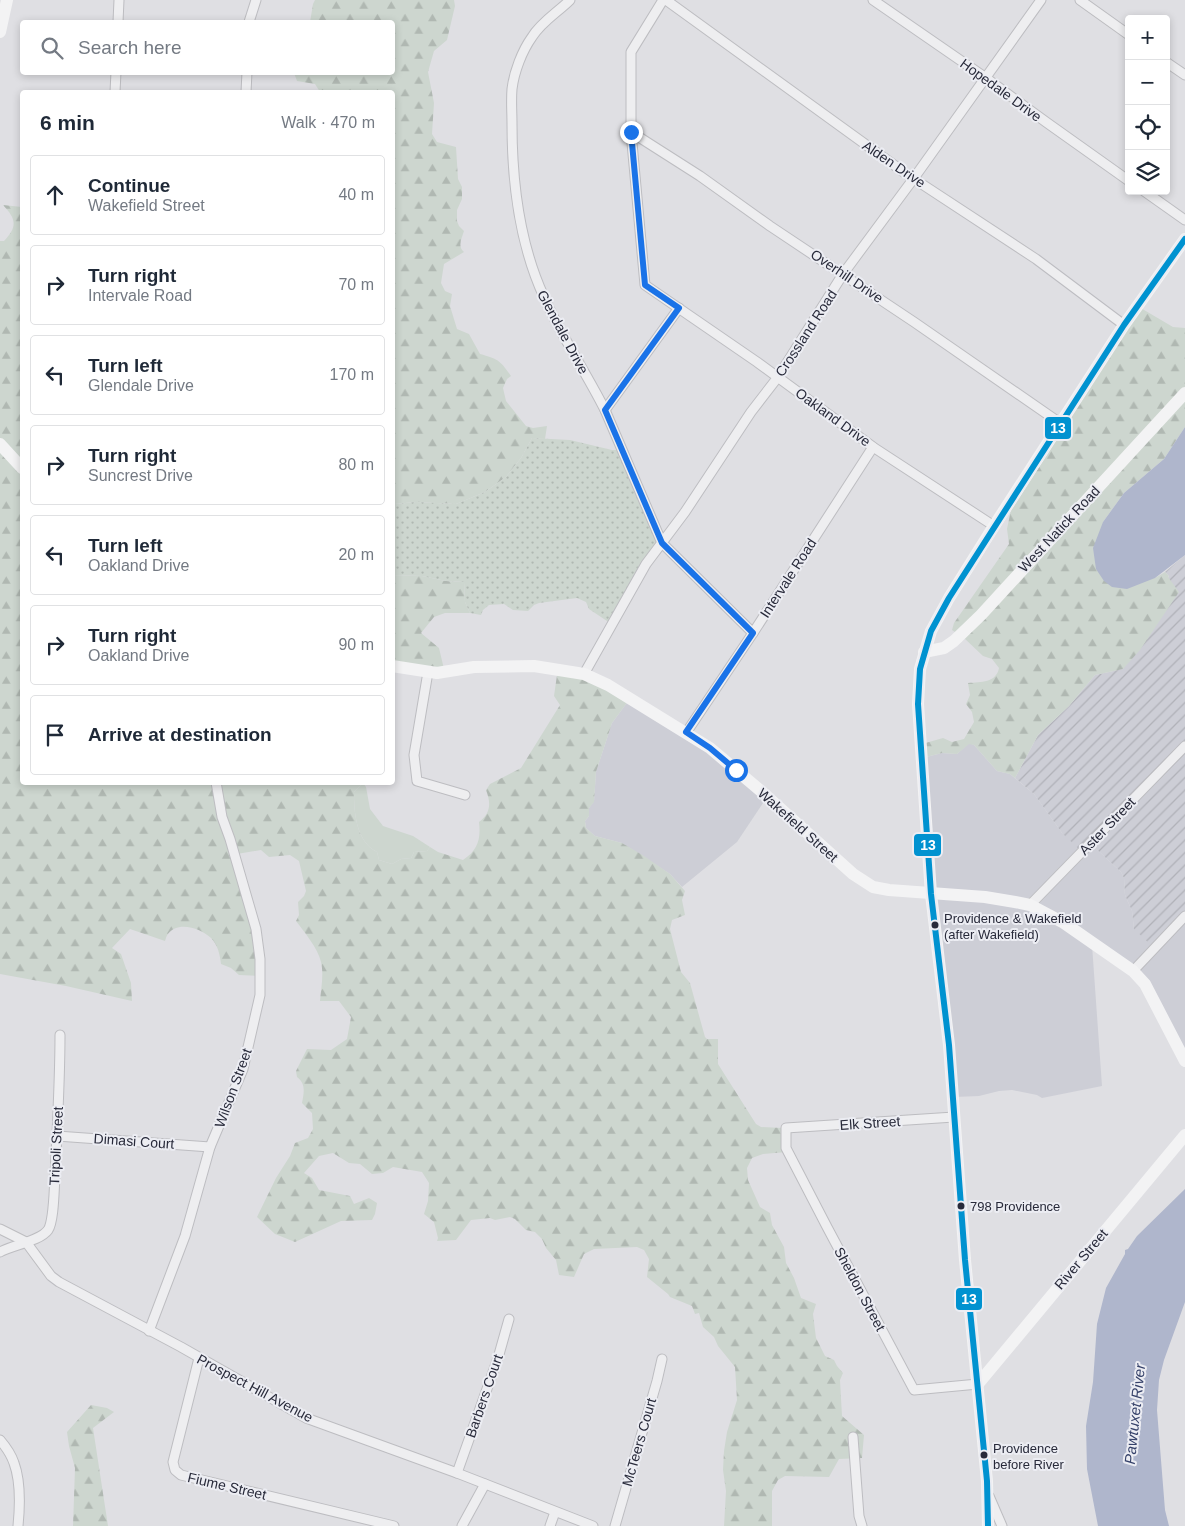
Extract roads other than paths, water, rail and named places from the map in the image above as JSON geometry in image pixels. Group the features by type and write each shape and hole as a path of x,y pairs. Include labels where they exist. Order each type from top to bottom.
{"main road":[{"path":"0,32 7,0"},
{"path":"988,1526 987,1491 949,1046 931,894 918,704 920,669 931,631 949,598 1124,325 1185,239"},
{"name":"West Natick Road","path":"924,652 944,648 981,615 1185,393"},
{"path":"0,444 20,466"},
{"name":"Wakefield Street","path":"395,666 437,672 462,668 524,665 584,674 608,685 710,748 862,881 873,887 931,894"},
{"path":"931,894 985,897 1030,905 1064,923 1133,971 1145,984 1185,1061"},
{"name":"River Street","path":"978,1384 1185,1135"}],"street":[{"path":"118,20 119,0"},
{"path":"250,20 256,0"},
{"name":"Glendale Drive","path":"570,0 533,35 517,69 512,90 513,176 521,225 530,262 539,287 564,338 605,410 662,543 753,633"},
{"name":"Oakland Drive","path":"665,0 631,52 631,132 645,285 778,377 873,447 994,526"},
{"name":"Alden Drive","path":"665,0 914,178 1036,259 1124,325"},
{"name":"Hopedale Drive","path":"874,0 1125,178"},
{"name":"Crossland Road","path":"584,674 646,564 685,512 751,412 778,377 843,274 1041,0"},
{"path":"1080,0 1125,32"},
{"path":"1170,65 1185,75"},
{"path":"115,90 116,75"},
{"path":"246,90 247,75"},
{"name":"Overhill Drive","path":"631,132 700,176 770,226 1060,423"},
{"path":"1150,195 1185,220"},
{"path":"605,410 679,308"},
{"name":"Intervale Road","path":"686,732 753,633 873,447"},
{"path":"428,672 414,755 417,782 465,795"},
{"name":"Aster Street","path":"1030,905 1185,746"},
{"name":"Wilson Street","path":"148,1330 185,1236 210,1147 243,1069 260,996 260,959 256,929 222,817 217,785"},
{"path":"1133,971 1185,916"},
{"name":"Tripoli Street","path":"26,1242 43,1236 49,1229 53,1205 60,1035"},
{"name":"Elk Street","path":"786,1128 954,1117"},
{"name":"Sheldon Street","path":"786,1128 786,1148 914,1390 978,1384"},
{"name":"Dimasi Court","path":"57,1136 210,1147"},
{"path":"0,1229 26,1242"},
{"path":"0,1252 26,1242"},
{"name":"Prospect Hill Avenue","path":"26,1242 51,1276 306,1418 457,1473 593,1526"},
{"name":"Barbers Court","path":"457,1473 510,1319"},
{"name":"Fiume Street","path":"199,1358 175,1452 173,1462 175,1470 182,1475 394,1526"},
{"name":"McTeers Court","path":"615,1526 662,1359"},
{"path":"853,1437 859,1516 862,1526"},
{"path":"0,1440 10,1453 14,1464 19,1502 18,1526"},
{"path":"462,1526 485,1484"},
{"path":"987,1491 1002,1526"},
{"path":"550,1526 555,1512"}],"water":[{"path":"1185,427 1185,555 1155,578 1127,589 1112,587 1104,581 1096,569 1093,548 1103,522 1124,493 1164,459"},
{"name":"Pawtuxet River","path":"1185,1189 1185,1302 1164,1360 1159,1380 1157,1410 1165,1510 1169,1526 1098,1526 1087,1469 1086,1426 1093,1382 1097,1324 1106,1288 1125,1254 1125,1250"}],"place":[{"name":"Providence & Wakefield (after Wakefield)","path":"935,925"},
{"name":"798 Providence","path":"961,1206"},
{"name":"Providence before River","path":"984,1455"}]}
